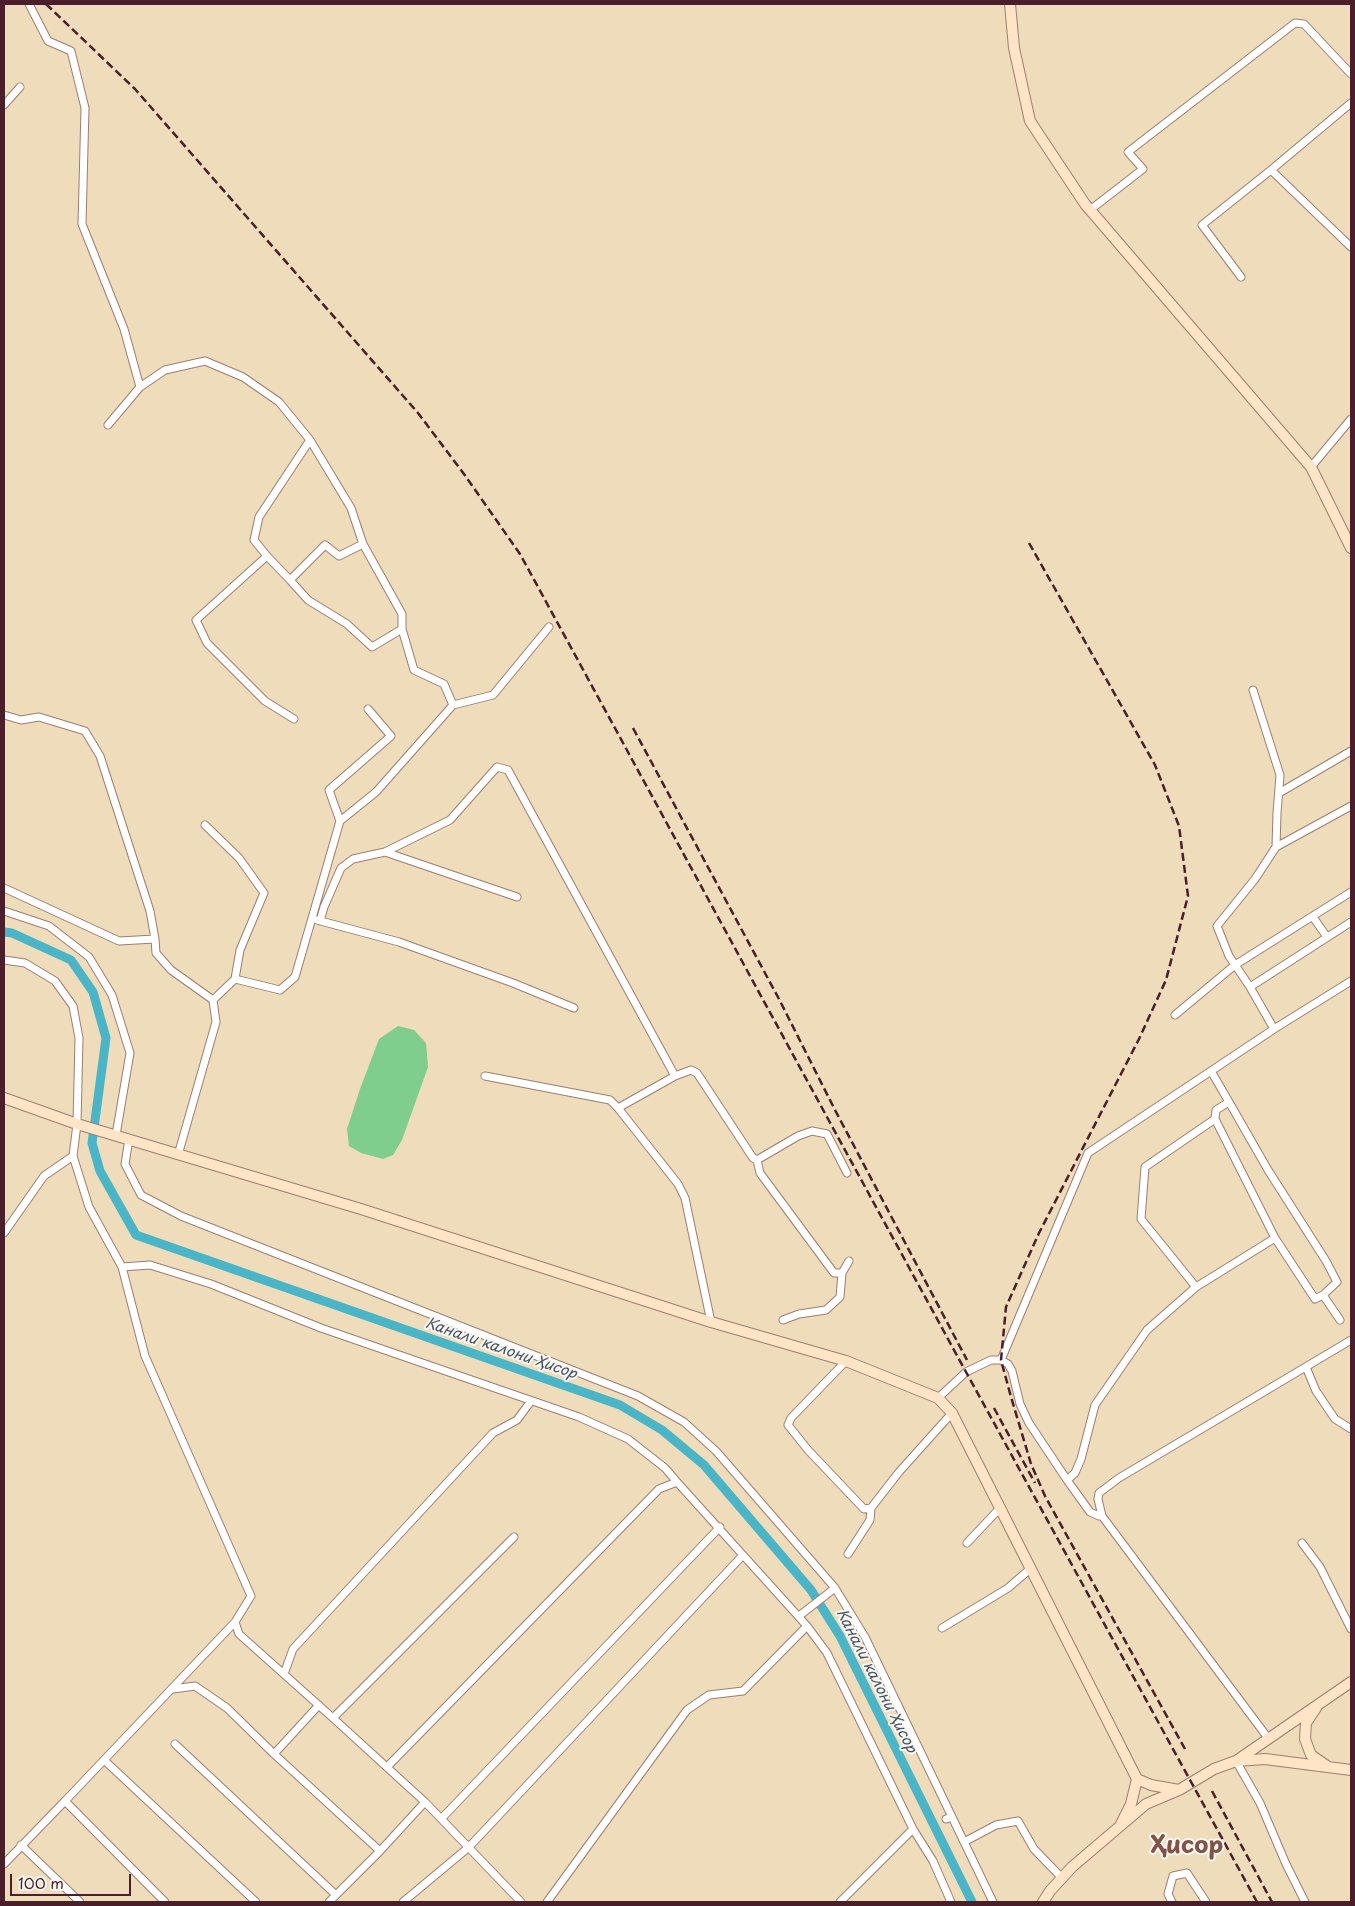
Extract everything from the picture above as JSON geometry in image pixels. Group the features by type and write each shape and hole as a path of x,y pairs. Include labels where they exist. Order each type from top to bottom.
{"main road":[{"path":"1010,4 1014,48 1030,121 1090,210 1312,467 1351,548"},
{"path":"4,1098 77,1124 361,1210 711,1322 846,1361 938,1398 952,1413 1137,1779 1151,1785 1179,1790"},
{"path":"1044,1902 1062,1878 1121,1824 1146,1804 1179,1790 1214,1769 1236,1761 1351,1682"},
{"path":"1318,1705 1306,1723 1305,1738 1311,1755 1328,1767"},
{"path":"1236,1761 1265,1759 1351,1770"},
{"path":"1121,1824 1131,1804 1137,1779"}],"street":[{"path":"29,4 48,41 71,51 85,108 82,224 124,329 140,386"},
{"path":"1090,210 1143,169 1128,152 1295,23 1304,24 1351,74"},
{"path":"4,105 20,87"},
{"path":"1241,277 1202,225 1271,170 1351,102"},
{"path":"1271,170 1351,247"},
{"path":"108,425 140,386 165,370 204,361 243,377 279,402 310,440 351,508 363,544 402,614 402,629 414,670 444,684 453,705"},
{"path":"1312,467 1351,419"},
{"path":"310,440 259,517 254,540 308,600 347,624 372,647 402,629"},
{"path":"290,580 325,545 339,556 363,544"},
{"path":"267,556 196,620 208,643 264,701 294,719"},
{"path":"235,979 280,990 295,977 340,821 376,792 453,705 493,695 548,628"},
{"path":"1253,690 1280,776 1276,847"},
{"path":"340,821 329,790 392,736 368,709"},
{"path":"4,715 21,720 39,717 86,732 100,756 150,911 156,953 171,970 213,1000 216,1022 178,1155"},
{"path":"1279,794 1351,751"},
{"path":"320,921 341,868 353,859 384,852 450,820 497,767 508,770 675,1076"},
{"path":"1274,1029 1250,987 1229,956 1217,926 1255,879 1276,847 1351,806"},
{"path":"205,825 239,858 264,893 240,950 235,979 213,1000"},
{"path":"384,852 517,897"},
{"path":"4,888 119,941 155,939"},
{"path":"1175,1015 1235,965 1351,892"},
{"path":"4,911 48,926 90,957 112,995 130,1053 116,1135"},
{"path":"1313,917 1327,937"},
{"path":"312,919 399,942 513,983 574,1008"},
{"path":"1250,987 1351,922"},
{"path":"4,960 25,963 54,981 74,1006 79,1038 77,1124 73,1156 89,1207 122,1267 145,1356 251,1596 235,1622 4,1864"},
{"path":"1002,1360 1088,1153 1274,1029 1351,981"},
{"path":"618,1108 675,1076 691,1070 697,1073 753,1158 757,1160 760,1173 834,1273 842,1273"},
{"path":"1211,1071 1337,1282 1323,1295 1315,1299 1275,1238 1215,1119 1216,1110 1229,1102"},
{"path":"485,1076 610,1100 618,1108 678,1184 685,1198 711,1322"},
{"path":"1196,1287 1141,1219 1145,1167 1215,1119"},
{"path":"757,1160 798,1136 812,1131 827,1134 847,1173"},
{"path":"129,1139 125,1164 141,1195 181,1216 638,1396 684,1422 716,1450 832,1590 865,1637 949,1818 964,1842 993,1902"},
{"path":"4,1233 44,1176 73,1156"},
{"path":"1066,1480 1075,1473 1081,1459 1095,1405 1147,1330 1196,1287 1275,1238"},
{"path":"782,1320 799,1314 826,1310 840,1297 842,1273 849,1261"},
{"path":"122,1267 150,1265 211,1284 321,1328 579,1417 628,1439 665,1468 720,1527 743,1555 801,1614 807,1626 827,1654 913,1829 933,1860 951,1902"},
{"path":"1323,1295 1340,1320"},
{"path":"1268,1738 1102,1516 1098,1506 1099,1492 1119,1478 1351,1340"},
{"path":"938,1398 966,1372 991,1360 1002,1360 1008,1364 1012,1371 1020,1404 1029,1424 1090,1512 1102,1516"},
{"path":"846,1361 790,1418 788,1425 808,1450 864,1509 871,1508"},
{"path":"1306,1367 1316,1391 1334,1419 1351,1429"},
{"path":"284,1674 293,1649 493,1433 517,1420 531,1401"},
{"path":"848,1554 870,1520 871,1508 899,1472 952,1413"},
{"path":"387,1767 659,1489 677,1482"},
{"path":"967,1542 1000,1508"},
{"path":"442,1818 720,1527"},
{"path":"333,1718 514,1537"},
{"path":"1302,1543 1320,1567 1351,1629"},
{"path":"403,1902 468,1847 743,1555"},
{"path":"942,1628 1008,1588 1030,1568"},
{"path":"801,1614 832,1590"},
{"path":"235,1622 239,1634 442,1818 521,1902"},
{"path":"547,1902 687,1710 709,1695 743,1691 807,1626"},
{"path":"172,1689 195,1686 227,1708 274,1754 380,1851"},
{"path":"274,1754 319,1705"},
{"path":"175,1744 336,1895"},
{"path":"104,1760 256,1902"},
{"path":"1236,1761 1260,1803 1286,1864 1305,1902"},
{"path":"65,1802 165,1902"},
{"path":"329,1902 425,1802"},
{"path":"964,1842 996,1824 1018,1821 1034,1849 1062,1878"},
{"path":"840,1902 913,1829"},
{"path":"21,1845 80,1902"},
{"path":"1172,1902 1168,1894 1173,1876 1187,1873 1206,1902"}],"green space":[{"path":"398,1026 414,1030 426,1043 428,1067 402,1140 393,1155 383,1159 361,1153 349,1146 347,1129 379,1039"}],"waterway":[{"name":"Канали калони Ҳисор","path":"4,932 12,933 71,960 93,992 106,1038 92,1143 100,1171 136,1235 620,1405 662,1430 704,1465 811,1590 840,1636 972,1902"}],"railway":[{"path":"46,4 135,89 418,413 464,474 520,554 1257,1902"},
{"path":"1029,543 1155,765 1179,826 1188,896 1166,980 1139,1039 1039,1233 1006,1307 1001,1360 1031,1464 1045,1496 1185,1749"},
{"path":"633,728 779,999 835,1110 967,1360"},
{"path":"994,1408 1035,1483"},
{"path":"1212,1791 1272,1902"}],"district":[{"name":"Ҳисор","path":"1187,1846"}]}
